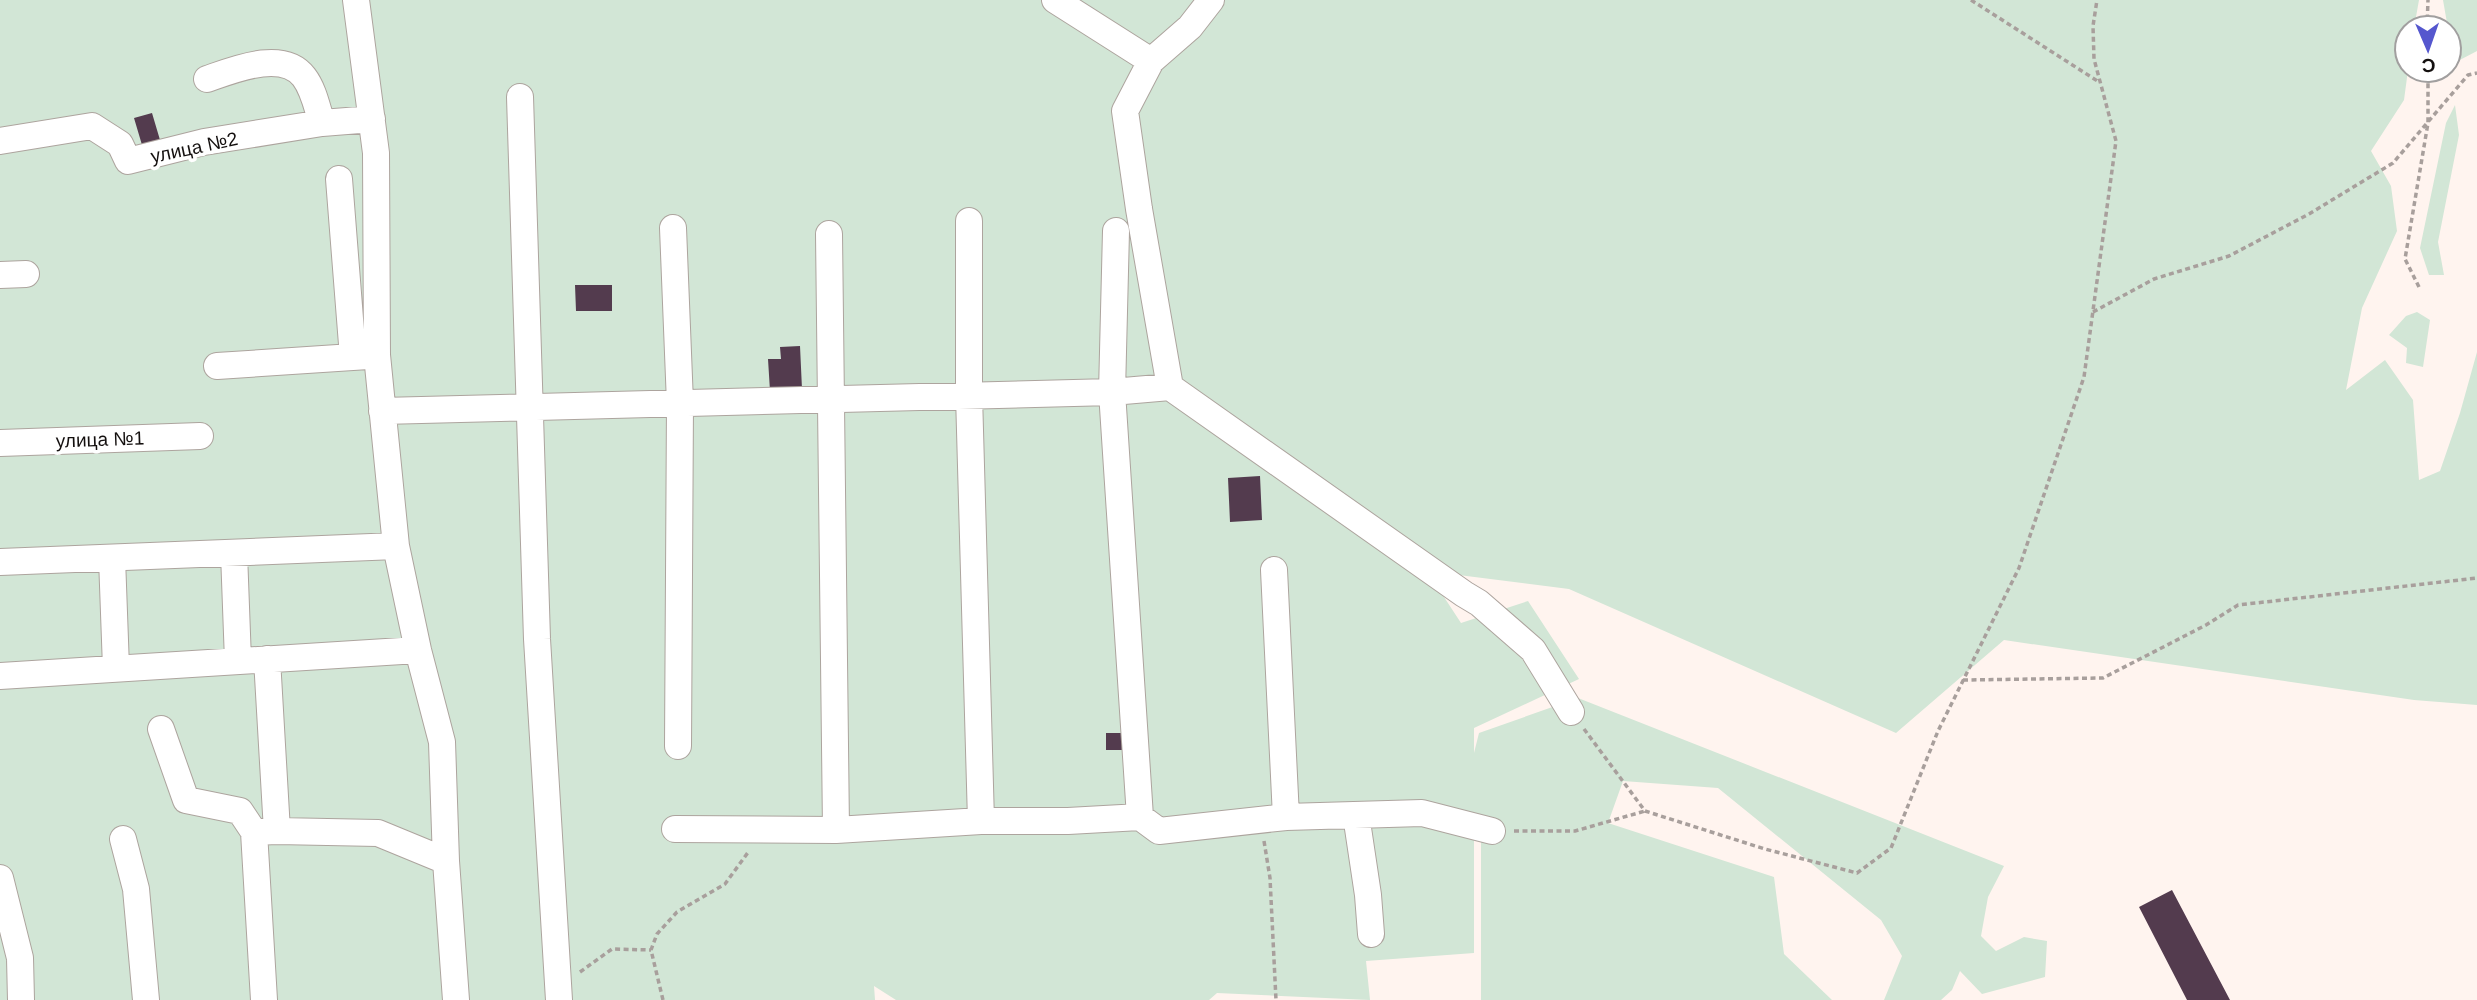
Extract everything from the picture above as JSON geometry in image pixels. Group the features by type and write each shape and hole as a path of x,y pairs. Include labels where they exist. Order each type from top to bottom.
{"street":[{"path":"356,0 376,153 365,356"},
{"path":"1055,0 1151,61"},
{"path":"1170,387 1125,111 1151,61 1190,27 1211,0"},
{"path":"207,79 255,63 293,67 303,76 313,94 322,123"},
{"path":"520,97 537,639 559,993"},
{"name":"улица №2","path":"0,141 92,126 120,144 128,162 204,142 322,123 372,119"},
{"path":"340,179 365,356 382,411 396,546 418,650 442,742 446,861 456,1000"},
{"path":"969,221 970,395 981,821"},
{"path":"673,228 680,403 678,746"},
{"path":"1116,231 1112,392 1140,817"},
{"path":"829,234 836,830"},
{"path":"217,366 365,356"},
{"path":"382,411 1112,392 1170,387 1479,603 1533,650 1571,712"},
{"name":"улица №1","path":"0,443 200,436"},
{"path":"0,562 396,546"},
{"path":"234,553 238,661"},
{"path":"112,558 116,668"},
{"path":"1274,570 1274,819"},
{"path":"0,676 418,650"},
{"path":"264,1000 267,659"},
{"path":"161,729 186,800 240,811 266,831 378,833 446,861"},
{"path":"675,829 836,830 981,821 1068,821 1140,817 1159,831 1274,819 1422,813 1492,831"},
{"path":"1356,816 1371,934"},
{"path":"123,839 136,889 146,1000"},
{"path":"0,878 20,958 21,1000"}],"path":[{"path":"1971,0 2100,84"},
{"path":"1492,831 1575,831 1645,811 1765,849 1857,873 1891,848 1938,731 2019,568 2084,377 2116,141 2093,48 2097,0"},
{"path":"2093,312 2154,279 2229,256 2309,214 2393,163 2468,75 2477,73"},
{"path":"2419,287 2405,259 2428,122 2428,84"},
{"path":"1963,680 2103,677 2238,606 2477,578"},
{"path":"1571,712 1645,811"},
{"path":"1274,819 1270,878 1276,1000"},
{"path":"663,1000 651,950 657,934 677,912 725,884 750,850"},
{"path":"559,993 612,949 651,950"}],"green space":[{"path":"0,0 2419,0 2416,14 2393,14 2393,84 2406,84 2404,100 2371,151 2391,186 2397,231 2362,308 2346,390 2385,360 2413,400 2419,480 2440,471 2477,352 2477,705 2414,700 2004,640 1896,733 1569,589 1427,571 1461,623 1528,601 1579,679 1474,728 1474,753 1479,733 1578,698 2004,866 1988,897 1981,936 1996,951 2024,937 2047,941 2045,977 1982,994 1960,971 1952,990 1941,1000 1884,1000 1902,956 1881,920 1718,788 1623,781 1608,823 1774,877 1784,954 1832,1000 1481,1000 1481,837 1474,832 1474,953 1366,961 1370,1000 1217,993 1209,1000 896,1000 874,986 875,1000 0,1000"},
{"path":"2443,0 2477,0 2477,51 2463,58 2463,14 2445,14"},
{"path":"2455,105 2459,135 2438,242 2444,275 2429,275 2420,248 2446,123"},
{"path":"2417,312 2430,320 2423,367 2406,363 2407,348 2389,335 2406,316"}],"building":[{"path":"152,113 160,140 142,145 134,118"},
{"path":"575,285 612,285 612,311 576,311"},
{"path":"800,346 802,389 770,391 768,359 781,359 780,347"},
{"path":"1260,476 1262,520 1230,522 1228,478"},
{"path":"1106,733 1130,733 1130,750 1106,750"},
{"path":"2172,890 2230,1000 2187,1000 2139,907"}]}
